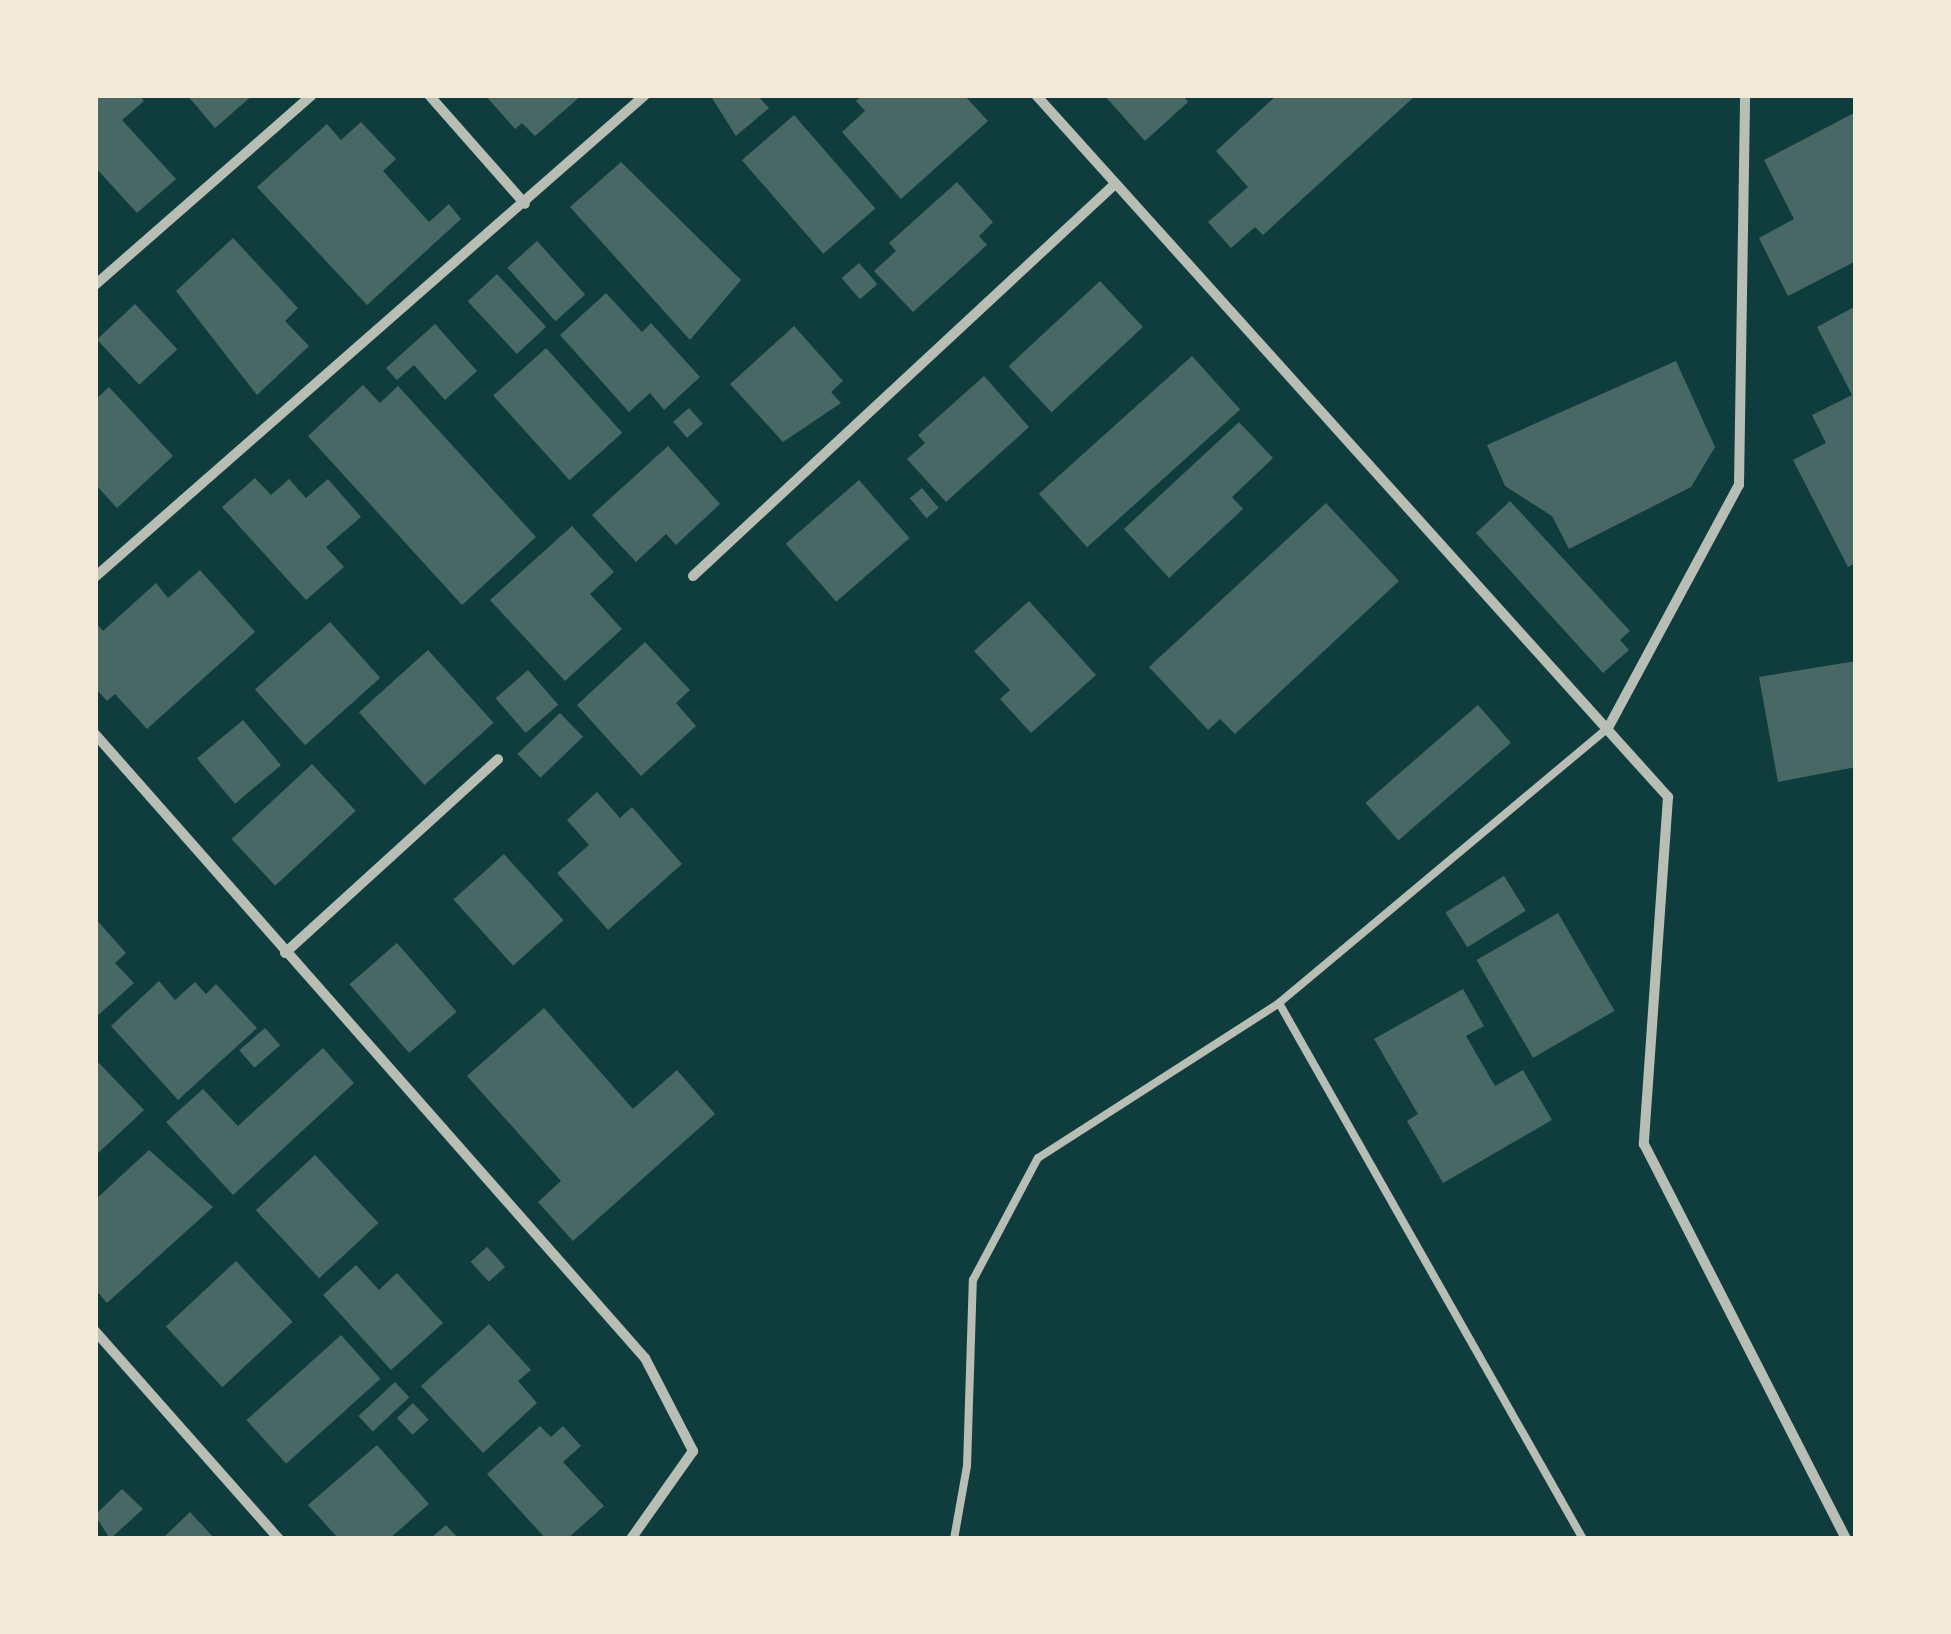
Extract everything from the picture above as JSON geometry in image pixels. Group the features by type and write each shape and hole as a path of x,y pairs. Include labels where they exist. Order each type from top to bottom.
{"street":[{"path":"95,285 312,95"},
{"path":"429,95 525,204"},
{"path":"95,577 646,95"},
{"path":"1036,95 1668,797 1644,1144 1846,1539"},
{"path":"1608,728 1739,486 1746,95"},
{"path":"694,576 1115,184"},
{"path":"95,734 645,1358 694,1451 631,1539"},
{"path":"285,953 498,759"},
{"path":"95,1331 279,1539"}],"lane":[{"path":"954,1539 967,1466 973,1280 1038,1158 1279,1003 1608,728"},
{"path":"1279,1003 1583,1539"}],"building":[{"path":"95,95 139,95 144,101 122,120 176,179 137,213 95,167"},
{"path":"187,95 253,95 215,128"},
{"path":"485,95 582,95 535,136 522,123 515,129"},
{"path":"710,95 757,95 769,108 736,136"},
{"path":"863,95 964,95 988,121 901,199 842,132 865,111 856,101"},
{"path":"1104,95 1182,95 1188,102 1145,141"},
{"path":"1277,95 1416,95 1263,235 1255,227 1231,248 1208,222 1248,187 1216,151"},
{"path":"1856,112 1856,261 1788,296 1759,238 1794,219 1764,160"},
{"path":"794,115 875,209 823,254 742,160"},
{"path":"361,122 396,159 383,171 429,222 449,204 461,219 367,305 257,187 327,124 341,140"},
{"path":"621,162 741,280 690,340 570,207"},
{"path":"957,182 993,222 979,236 987,245 913,312 874,271 896,251 889,243"},
{"path":"233,238 298,308 285,321 309,346 257,395 176,291"},
{"path":"537,241 585,295 555,321 507,268"},
{"path":"859,263 877,284 860,299 842,278"},
{"path":"497,274 546,327 517,354 468,301"},
{"path":"1100,281 1143,327 1052,412 1009,366"},
{"path":"606,293 642,332 651,323 700,377 664,410 650,393 629,412 560,335"},
{"path":"135,304 177,349 139,385 97,339"},
{"path":"1856,306 1856,563 1848,567 1793,460 1826,443 1812,415 1852,395 1817,327"},
{"path":"435,324 477,371 445,400 414,365 397,380 386,368"},
{"path":"794,326 843,381 831,392 841,403 783,442 730,384"},
{"path":"546,348 622,433 570,480 493,396"},
{"path":"1192,356 1240,410 1087,547 1039,494"},
{"path":"1676,361 1715,447 1691,487 1569,549 1552,516 1505,486 1487,445"},
{"path":"984,376 1029,427 946,502 907,459 925,443 918,435"},
{"path":"363,385 380,403 398,386 536,537 462,605 308,436"},
{"path":"109,387 173,456 117,508 95,484 95,400"},
{"path":"689,408 703,424 687,438 673,422"},
{"path":"1239,422 1273,458 1232,497 1243,509 1169,578 1124,529"},
{"path":"668,446 720,504 676,545 666,534 636,562 592,515"},
{"path":"255,478 271,495 289,479 306,498 328,479 361,517 326,547 344,567 306,600 222,507"},
{"path":"859,480 910,538 836,602 786,544"},
{"path":"922,488 939,508 926,518 910,498"},
{"path":"1510,501 1630,631 1620,640 1629,650 1603,673 1476,533"},
{"path":"1326,503 1399,581 1235,734 1220,719 1208,730 1149,667"},
{"path":"572,526 614,572 590,594 622,629 565,681 490,600"},
{"path":"200,570 255,632 147,729 115,694 107,701 95,688 95,622 103,631 156,583 168,598"},
{"path":"1029,601 1096,675 1031,733 1000,699 1010,690 974,651"},
{"path":"330,622 380,678 305,745 255,690"},
{"path":"645,642 690,690 676,703 696,726 641,776 577,705"},
{"path":"428,650 494,723 424,785 359,712"},
{"path":"1856,661 1856,767 1778,782 1759,677"},
{"path":"528,670 558,705 526,733 496,698"},
{"path":"1478,705 1511,743 1398,840 1366,803"},
{"path":"560,713 583,737 540,778 518,754"},
{"path":"243,720 281,765 235,804 197,759"},
{"path":"312,764 356,811 275,886 232,839"},
{"path":"597,792 620,818 632,807 682,864 608,930 557,873 589,845 567,820"},
{"path":"504,854 564,920 513,966 453,900"},
{"path":"1504,876 1526,911 1467,947 1445,913"},
{"path":"1558,913 1614,1011 1533,1058 1477,960"},
{"path":"95,918 126,953 115,963 134,983 95,1018"},
{"path":"397,943 457,1012 409,1053 349,984"},
{"path":"159,981 175,1000 195,982 206,994 216,984 257,1028 178,1100 111,1026"},
{"path":"1463,989 1484,1026 1466,1036 1495,1086 1523,1070 1552,1120 1443,1183 1407,1121 1418,1114 1374,1039"},
{"path":"544,1008 633,1109 677,1070 715,1114 573,1241 538,1202 561,1181 467,1076"},
{"path":"265,1028 280,1045 254,1068 239,1050"},
{"path":"323,1048 354,1083 233,1195 166,1122 203,1089 238,1126"},
{"path":"99,1063 144,1110 95,1156 95,1066"},
{"path":"149,1150 213,1207 107,1303 95,1289 95,1200"},
{"path":"315,1155 378,1223 319,1278 256,1210"},
{"path":"487,1247 505,1267 489,1282 471,1262"},
{"path":"236,1261 293,1322 222,1387 166,1326"},
{"path":"356,1265 379,1290 397,1273 443,1323 391,1370 323,1295"},
{"path":"489,1324 531,1370 518,1381 537,1403 483,1453 421,1386"},
{"path":"341,1335 380,1379 286,1464 247,1420"},
{"path":"395,1382 409,1397 373,1431 358,1416"},
{"path":"413,1403 429,1420 413,1435 397,1418"},
{"path":"540,1426 551,1437 563,1426 581,1446 563,1462 604,1506 567,1539 546,1539 487,1474"},
{"path":"377,1445 429,1504 389,1539 339,1539 308,1505"},
{"path":"122,1489 143,1509 110,1539 95,1515"},
{"path":"190,1512 215,1539 162,1539"},
{"path":"446,1525 459,1539 430,1539"}]}
